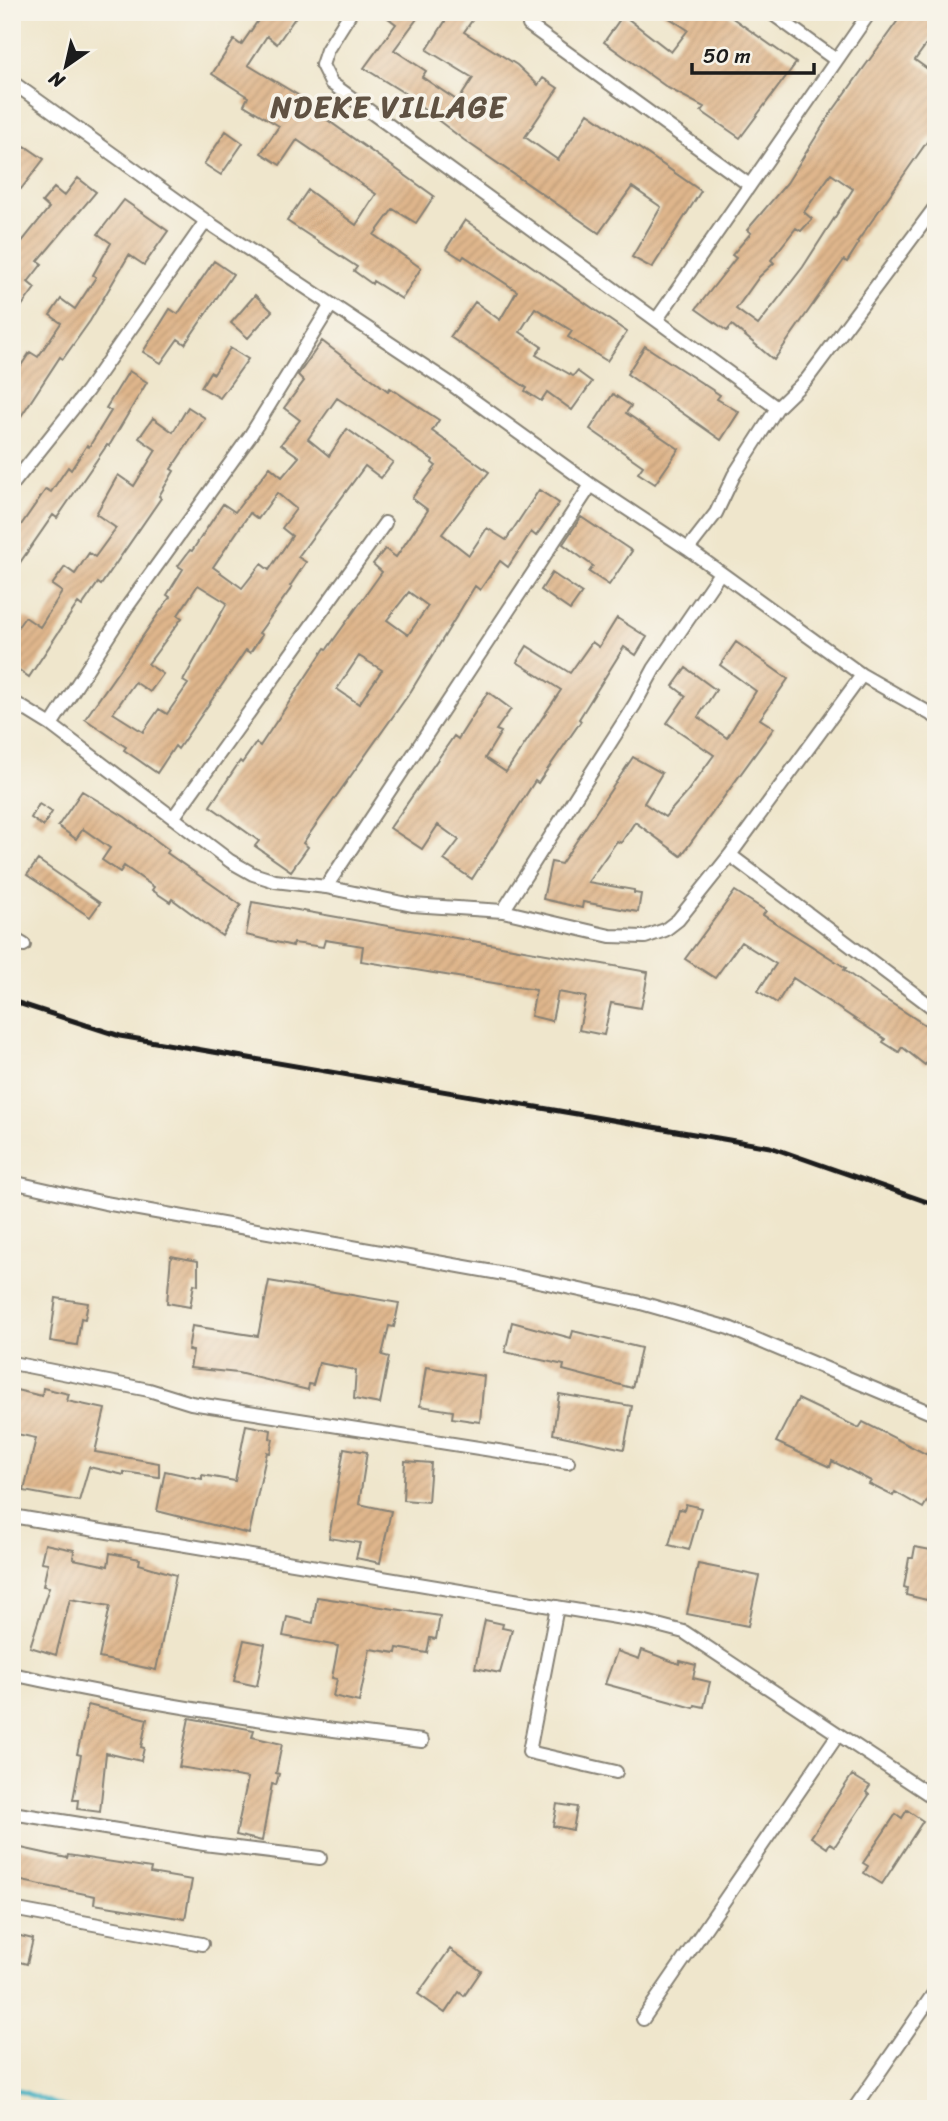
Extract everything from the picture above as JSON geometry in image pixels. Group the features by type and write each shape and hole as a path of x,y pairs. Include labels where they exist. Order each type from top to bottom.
{"street":[{"path":"351,12 327,50 322,65 331,83 778,408"},
{"path":"770,12 836,60"},
{"path":"657,318 870,12"},
{"path":"529,26 748,184"},
{"path":"12,82 206,221 451,384 592,485 688,549 862,675 936,717"},
{"path":"688,549 716,513 734,475 778,408 807,379 936,206"},
{"path":"12,485 87,391 206,221"},
{"path":"51,725 127,607 250,436 331,305"},
{"path":"326,887 592,485"},
{"path":"173,818 385,523"},
{"path":"503,911 635,704 654,669 720,573"},
{"path":"12,701 51,725 173,818 253,874 275,881 326,887 412,905 503,911 610,936 646,937 665,930 678,920 730,855 862,675"},
{"path":"730,855 936,1010"},
{"path":"12,938 24,945"},
{"path":"12,1182 105,1203 510,1275 641,1303 729,1328 936,1415"},
{"path":"12,1363 149,1390 191,1403 568,1462"},
{"path":"12,1516 557,1607 684,1632 837,1736 936,1799"},
{"path":"557,1607 529,1752 616,1772"},
{"path":"12,1674 145,1703 291,1726 422,1741"},
{"path":"643,2019 837,1736"},
{"path":"12,1813 204,1844 320,1858"},
{"path":"12,1909 202,1944"},
{"path":"854,2109 936,1990"}],"building":[{"path":"264,12 299,12 277,44 267,36 248,65 311,103 308,106 434,196 416,223 393,209 374,235 421,268 402,299 373,281 372,284 354,271 357,267 287,221 308,190 356,225 376,194 297,140 280,165 261,153 279,126 244,105 248,97 212,74 234,40 241,45"},
{"path":"380,12 422,12 394,50 426,71 422,77 458,101 473,78 427,50 451,12 478,12 464,32 517,65 538,85 543,78 558,88 525,137 558,160 588,113 701,191 652,268 632,257 661,207 632,187 599,233 464,140 418,105 420,103 364,68 396,24"},
{"path":"660,12 724,12 796,63 740,138 701,111 704,107 668,88 604,42 623,15 671,52 688,30"},
{"path":"904,12 936,12 936,25 930,32 933,35 915,60 936,75 936,139 931,136 857,242 859,243 847,262 844,260 774,360 732,325 727,331 696,309 736,258 732,255 751,233 747,230 787,183 829,116","holes":["831,174 853,189 803,267 758,325 736,309 759,277 774,263 771,260 796,228 801,231 812,219 804,212"]},
{"path":"226,131 243,143 221,175 204,164"},
{"path":"25,146 44,159 21,189 12,183 12,163"},
{"path":"78,178 96,192 38,261 42,264 28,282 35,288 12,319 12,254 49,208 42,202 54,188 64,196"},
{"path":"124,200 168,231 144,265 129,255 90,321 63,359 60,357 12,430 12,379 30,352 38,357 61,323 50,315 61,299 75,309 96,277 93,275 111,243 98,234"},
{"path":"465,220 627,332 607,361 568,337 572,331 535,308 520,332 542,347 536,355 573,376 577,371 592,382 572,410 547,392 541,401 525,391 527,388 450,337 475,302 500,320 517,291 464,256 462,259 446,249"},
{"path":"214,261 233,274 185,344 178,339 161,363 143,352 170,309 178,314"},
{"path":"255,295 272,311 248,338 231,323"},
{"path":"322,341 388,391 390,388 439,420 432,431 489,472 442,534 469,555 487,528 506,540 539,490 559,503 536,536 531,532 508,567 500,561 480,590 475,586 411,691 303,843 308,847 291,871 255,846 259,841 210,806 240,761 242,763 256,743 260,746 325,648 327,649 382,572 373,564 385,549 396,557 428,510 412,498 436,466 432,463 433,460 337,398 308,439 329,456 347,429 393,462 381,478 365,466 298,557 306,562 290,586 292,587 259,633 262,635 250,653 246,650 178,749 175,746 157,773 124,750 126,747 85,719 170,597 167,595 183,569 178,566 190,550 192,551 223,504 235,512 270,467 282,477 299,457 281,444 300,420 284,408 304,381 298,375","holes":["277,493 296,509 282,528 292,536 269,570 261,564 242,588 213,567 250,513 258,519","198,585 227,603 183,681 188,684 167,714 159,709 143,732 113,713 135,682 150,692 163,674 148,664 182,618 178,615","409,592 428,606 408,635 387,620","359,656 382,670 359,704 337,689"]},
{"path":"645,346 720,395 717,399 739,412 721,440 627,374"},
{"path":"230,348 248,359 220,398 201,387 210,372 214,374"},
{"path":"129,371 147,382 109,446 107,445 57,518 53,515 12,574 12,538 46,489 51,492 68,467 71,470 87,445 89,447 111,411 106,408"},
{"path":"613,394 631,406 626,413 679,449 655,484 638,473 643,466 590,429"},
{"path":"188,407 205,418 171,469 174,471 159,496 161,498 101,585 98,583 82,606 78,603 29,677 12,665 12,635 25,617 40,627 62,592 52,585 65,567 75,574 89,553 95,557 116,528 96,514 118,475 134,486 156,450 139,438 153,418 173,432"},
{"path":"581,517 632,551 609,585 589,572 593,566 563,544"},
{"path":"552,573 582,593 570,610 541,590"},
{"path":"617,618 647,637 636,655 624,647 579,719 581,721 538,783 535,781 472,879 444,860 459,840 438,825 422,849 390,828 454,736 458,739 488,692 511,709 496,730 501,732 485,758 506,772 561,690 517,662 527,646 570,673 592,642 599,647"},
{"path":"736,642 788,679 760,719 774,728 681,856 635,822 621,843 617,841 588,882 634,890 634,893 641,894 638,912 583,902 582,908 543,899 551,862 561,864 633,757 662,773 644,803 665,817 687,792 714,755 667,723 686,696 673,686 686,668 716,690 698,717 727,738 756,691 720,665"},
{"path":"82,791 125,817 169,850 167,853 241,905 222,936 172,899 170,902 152,890 154,887 124,866 120,872 102,860 110,848 83,829 76,839 58,826"},
{"path":"39,804 52,812 43,826 31,818"},
{"path":"38,860 100,903 90,917 27,875"},
{"path":"735,891 766,911 763,915 846,968 844,970 877,994 936,1032 936,1050 925,1065 902,1047 899,1052 883,1042 885,1039 793,978 777,1003 758,991 776,964 741,942 715,978 685,959"},
{"path":"252,902 648,972 641,1008 611,1003 604,1035 579,1030 586,997 558,992 552,1021 531,1016 536,990 361,961 363,946 325,940 323,947 294,943 293,946 246,935"},
{"path":"171,1256 198,1261 198,1285 194,1284 190,1307 167,1303"},
{"path":"269,1281 399,1303 394,1327 389,1326 382,1355 389,1357 380,1404 354,1399 356,1370 319,1363 313,1385 309,1384 308,1390 238,1373 190,1368 193,1351 188,1350 192,1326 258,1336"},
{"path":"56,1298 88,1303 85,1319 81,1318 77,1345 50,1341"},
{"path":"512,1322 571,1338 573,1331 641,1348 632,1388 563,1370 564,1365 505,1352"},
{"path":"426,1367 484,1376 480,1422 452,1418 453,1411 420,1406"},
{"path":"43,1388 69,1394 67,1401 105,1409 95,1452 159,1463 159,1477 124,1472 124,1475 89,1467 79,1501 24,1491 36,1438 12,1433 12,1389 42,1396"},
{"path":"559,1394 632,1406 624,1449 553,1434"},
{"path":"798,1399 859,1428 863,1422 936,1459 936,1486 923,1508 895,1492 893,1496 869,1484 871,1481 832,1461 830,1467 776,1442"},
{"path":"246,1425 271,1430 270,1438 273,1439 270,1453 267,1452 249,1534 157,1511 165,1471 202,1479 202,1475 235,1481"},
{"path":"344,1448 367,1452 359,1504 391,1511 380,1563 356,1558 360,1543 329,1538"},
{"path":"405,1461 431,1463 428,1502 403,1500"},
{"path":"686,1504 701,1508 689,1550 669,1545 679,1509 684,1510"},
{"path":"45,1544 74,1550 73,1559 108,1566 110,1553 140,1559 139,1564 176,1575 156,1670 99,1658 110,1606 70,1599 56,1655 30,1647 49,1587 43,1586 48,1563 41,1562"},
{"path":"915,1547 936,1551 936,1570 927,1600 906,1595 907,1588 904,1587 909,1558 913,1558"},
{"path":"698,1564 759,1576 748,1626 687,1614"},
{"path":"317,1597 440,1616 436,1639 430,1638 427,1653 397,1648 396,1653 370,1649 359,1702 333,1696 337,1679 332,1678 338,1646 283,1636 287,1617 313,1623"},
{"path":"485,1620 503,1624 502,1628 512,1630 500,1673 475,1668"},
{"path":"244,1640 265,1644 257,1686 234,1681"},
{"path":"642,1650 679,1664 680,1661 696,1665 693,1678 710,1682 704,1707 695,1705 694,1708 605,1684 617,1651 639,1659"},
{"path":"88,1705 147,1719 141,1761 106,1753 100,1812 77,1809 78,1800 73,1800 81,1755 77,1754"},
{"path":"189,1718 254,1730 252,1737 282,1744 276,1773 279,1774 276,1785 272,1784 262,1841 236,1835 248,1778 179,1767"},
{"path":"852,1775 870,1786 866,1792 869,1795 835,1846 830,1843 827,1848 811,1837"},
{"path":"557,1804 577,1807 573,1830 553,1826"},
{"path":"907,1810 923,1821 882,1884 864,1873 868,1866 863,1863 896,1814 902,1818"},
{"path":"12,1846 67,1858 68,1855 151,1868 150,1873 192,1880 185,1919 94,1904 95,1896 12,1879"},
{"path":"12,1934 33,1939 27,1964 12,1960"},
{"path":"450,1949 481,1971 464,1996 459,1992 445,2013 418,1994"}],"waterway":[{"path":"12,2088 68,2109"}],"railway":[{"path":"12,1001 120,1036 770,1147 936,1205"}],"district":[{"name":"NDEKE VILLAGE","path":"389,107"}]}
